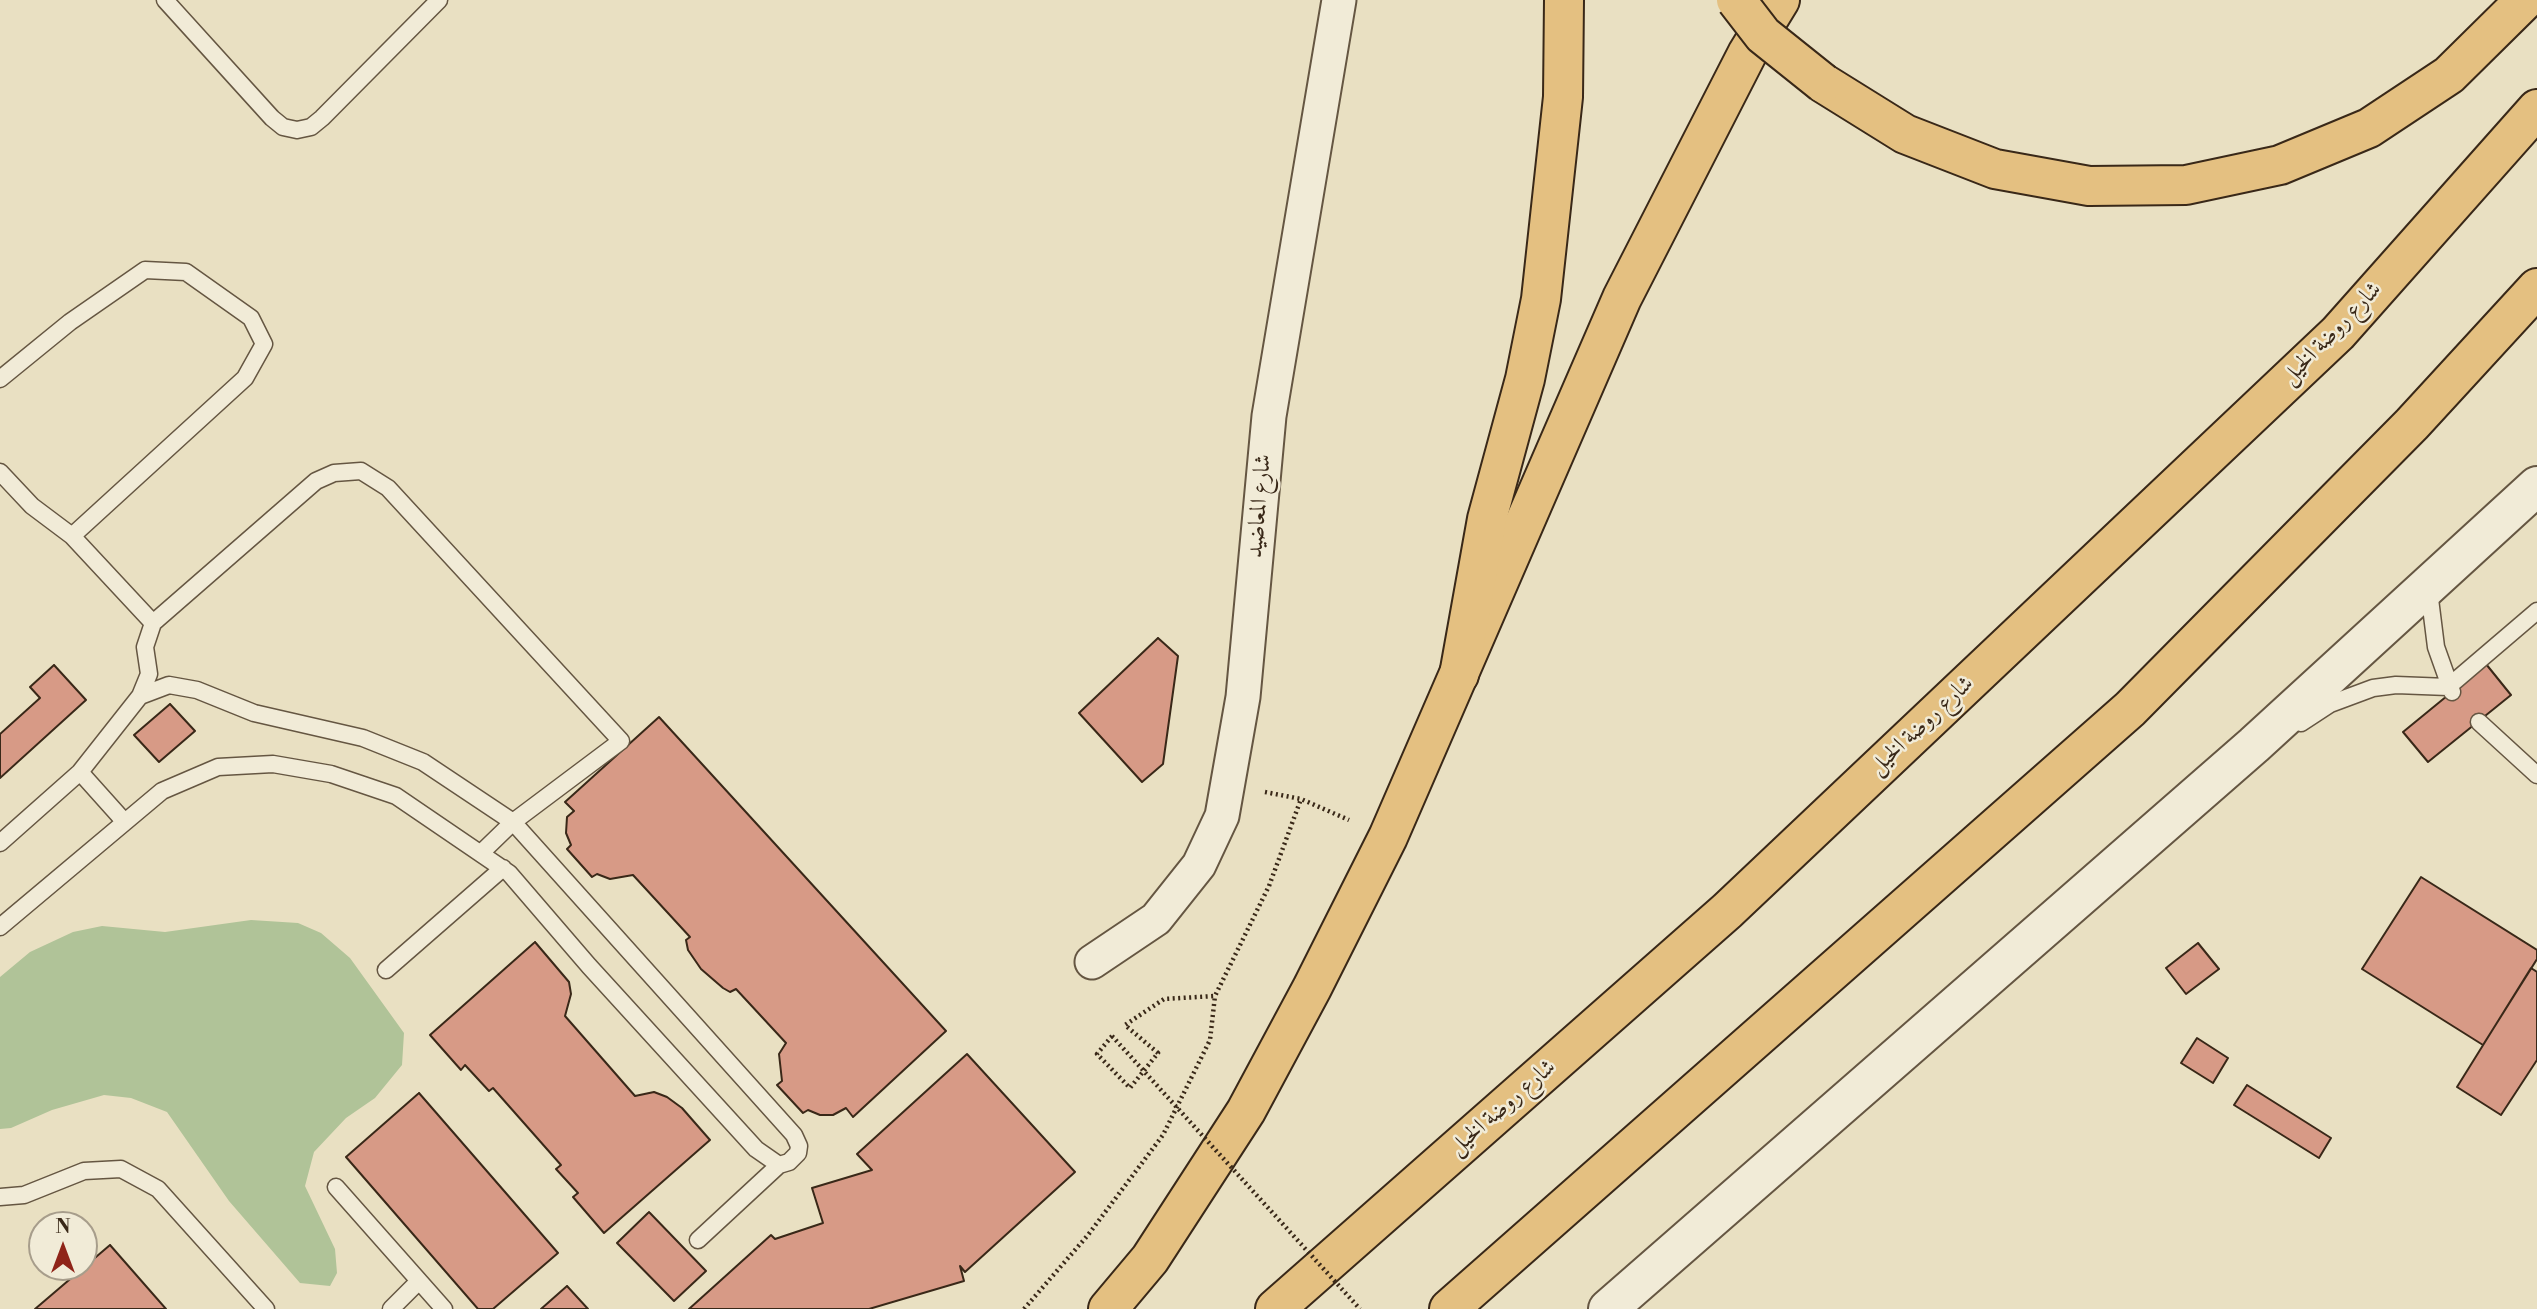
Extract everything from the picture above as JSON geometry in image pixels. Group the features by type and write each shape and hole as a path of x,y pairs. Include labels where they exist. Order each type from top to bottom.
{"highway":[{"path":"1459,675 1487,519 1525,379 1541,299 1563,97 1564,0"},
{"path":"1736,0 1763,35 1823,83 1905,134 1995,169 2089,186 2186,185 2280,165 2370,128 2449,75 2525,0"},
{"path":"1108,1309 1150,1259 1246,1111 1388,837 1622,298 1734,78 1780,0"},
{"name":"شارع روضة الخيل","path":"1275,1309 1727,911 2338,334 2537,109"},
{"path":"1449,1309 2130,709 2412,424 2537,288"}],"street":[{"name":"شارع المعاضيد","path":"1092,962 1156,919 1199,864 1222,816 1243,697 1269,416 1339,0"},
{"path":"1608,1309 2254,745 2537,486"}],"lane":[{"path":"165,0 272,118 283,127 297,131 311,127 322,118 439,0"},
{"path":"0,379 70,322 145,270 186,272 251,318 264,344 246,378 72,537"},
{"path":"0,843 80,772 139,696 149,674 145,647 153,623 316,481 351,470 371,476 388,488 621,741 513,822 481,853"},
{"path":"0,471 32,506 72,537 153,623"},
{"path":"2429,585 2436,647 2450,689"},
{"path":"2254,745 2293,728 2351,694 2396,685 2450,689 2537,611"},
{"path":"139,696 169,685 254,713 362,738 423,762 513,822 798,1140 796,1158 779,1165 698,1240"},
{"path":"2479,722 2537,775"},
{"path":"0,927 123,820 162,791 208,771 227,766 273,765 331,774 396,796 503,868 757,1149 779,1165"},
{"path":"80,772 123,820"},
{"path":"386,970 503,868"},
{"path":"0,1197 24,1195 84,1171 121,1169 158,1189 266,1309"},
{"path":"336,1187 444,1309"},
{"path":"391,1309 418,1282"}],"path":[{"path":"1227,785 1301,799 1388,837"},
{"path":"1024,1309 1088,1235 1163,1135 1210,1040 1215,996 1269,886 1301,799"},
{"path":"1215,996 1164,999 1125,1025 1158,1053 1130,1088 1097,1054 1112,1036 1360,1309"}],"green space":[{"path":"251,920 298,923 321,933 350,958 404,1033 402,1065 375,1098 346,1118 314,1152 305,1186 335,1249 337,1273 330,1286 300,1283 229,1201 167,1112 131,1098 104,1095 52,1110 11,1128 0,1129 0,977 30,952 73,932 102,926 165,932"}],"building":[{"path":"1158,638 1178,656 1163,764 1142,782 1079,713"},
{"path":"2486,664 2511,695 2428,762 2403,732"},
{"path":"54,665 86,700 0,778 0,734 40,698 30,687"},
{"path":"170,704 195,731 159,762 134,735"},
{"path":"659,717 946,1031 853,1117 846,1108 833,1115 820,1115 808,1110 803,1113 777,1085 782,1081 779,1054 786,1043 736,989 730,992 723,988 701,969 688,950 686,940 690,937 633,875 610,879 597,874 592,877 567,849 571,845 566,833 567,817 574,811 565,802"},
{"path":"2421,877 2537,950 2537,959 2483,1045 2362,969"},
{"path":"535,942 569,982 571,994 565,1016 635,1096 654,1092 667,1097 682,1108 710,1140 604,1233 573,1197 578,1193 556,1169 561,1165 493,1088 489,1091 465,1065 461,1070 430,1035"},
{"path":"2198,943 2219,969 2186,994 2166,968"},
{"path":"2531,968 2537,972 2537,1060 2501,1115 2457,1087"},
{"path":"2197,1038 2228,1058 2213,1083 2181,1063"},
{"path":"967,1054 1075,1172 965,1272 960,1266 964,1281 869,1309 689,1309 771,1235 775,1239 823,1223 812,1188 872,1170 857,1154"},
{"path":"2247,1085 2331,1138 2319,1158 2234,1105"},
{"path":"419,1093 558,1253 493,1309 478,1309 346,1157"},
{"path":"649,1212 706,1271 674,1301 617,1243"},
{"path":"110,1245 166,1309 35,1309 68,1281 98,1281 98,1255"},
{"path":"567,1286 588,1309 541,1309"}]}
